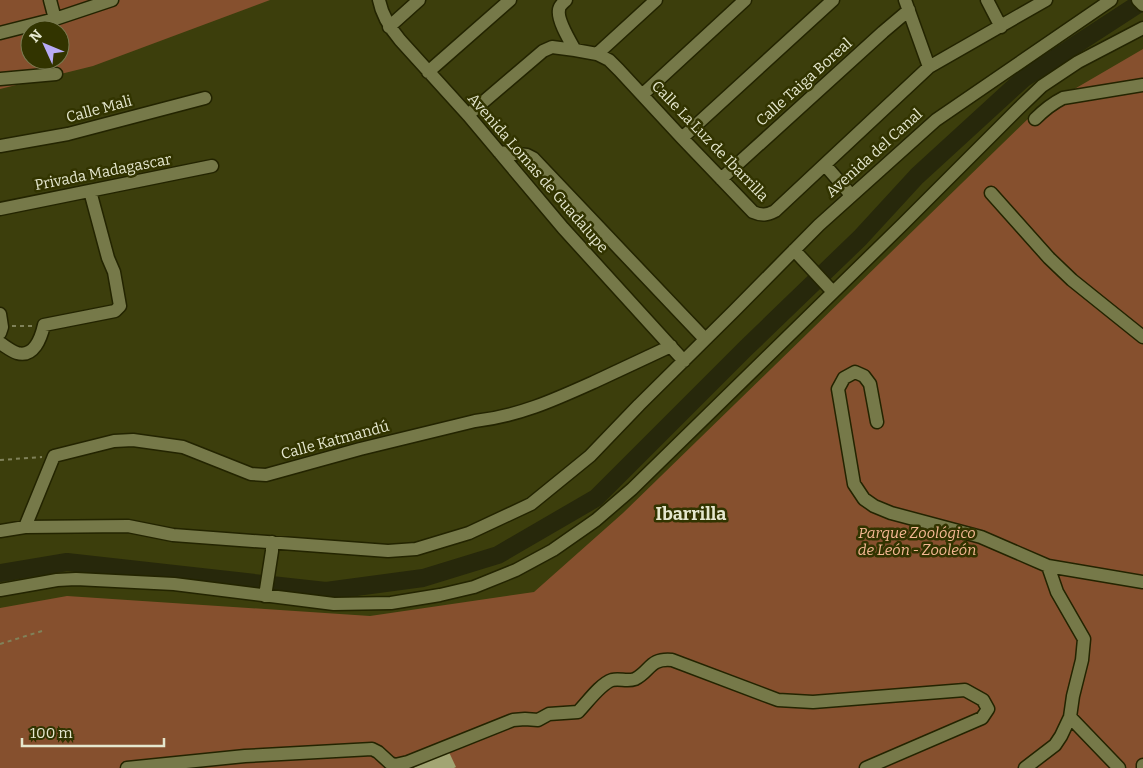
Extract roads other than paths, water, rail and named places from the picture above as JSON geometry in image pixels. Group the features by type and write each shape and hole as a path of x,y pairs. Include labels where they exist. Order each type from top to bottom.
{"street":[{"path":"50,0 56,19"},
{"path":"0,33 56,19 112,0"},
{"name":"Avenida Lomas de Guadalupe","path":"379,0 380,8 390,27 428,72 468,115 563,228 684,361"},
{"path":"390,27 419,0"},
{"path":"428,72 510,0"},
{"path":"566,0 558,11 560,20 575,50"},
{"path":"468,115 542,51 552,47 597,54 656,0"},
{"path":"642,95 745,0"},
{"path":"682,138 833,0"},
{"path":"987,0 1001,27"},
{"name":"Avenida del Canal","path":"0,531 25,527 128,526 173,535 272,546 388,551 416,549 469,533 531,504 590,456 794,250 851,195 936,120 1111,0"},
{"path":"1138,0 1143,5"},
{"name":"Calle La Luz de Ibarrilla","path":"597,54 609,60 752,212 759,215 767,215 775,211 929,67 1001,27 1040,1"},
{"path":"907,5 929,67"},
{"name":"Calle Taiga Boreal","path":"721,179 883,32 907,5"},
{"path":"0,590 58,580 76,580 174,584 266,591 334,604 391,603 474,587 508,573 553,550 596,520 632,489 830,289 1042,86 1078,62 1143,28"},
{"path":"0,79 56,74"},
{"path":"1036,120 1046,108 1062,98 1143,86"},
{"name":"Calle Mali","path":"0,146 68,134 205,98"},
{"path":"499,152 527,155 533,158 705,340"},
{"path":"825,165 851,195"},
{"name":"Privada Madagascar","path":"0,209 212,166"},
{"path":"0,343 16,352 24,354 31,351 41,340 44,325 115,311 120,306 114,272 108,258 90,191"},
{"path":"991,193 1049,258 1072,280 1143,337"},
{"path":"794,250 830,289"},
{"name":"Calle Katmandú","path":"25,527 54,456 114,440 133,440 183,446 251,474 266,476 360,449 529,410 670,346"},
{"path":"877,422 870,384 864,376 855,372 844,378 838,389 854,484 864,499 874,506 891,513 981,538 1048,566 1143,582"},
{"path":"266,591 272,546"},
{"path":"1025,768 1055,745 1062,736 1070,717 1082,660 1084,639 1057,592 1048,566"},
{"path":"127,768 245,756 372,749 395,765 416,759 513,720 538,720 550,714 578,712 606,683 614,679 628,680 636,678 662,659 672,660 778,700 813,702 965,690 983,700 988,709 982,718 866,768"},
{"path":"1070,717 1119,768"}],"waterway":[{"path":"0,573 67,562 326,591 423,578 498,555 596,498 746,348 860,238 917,176 1023,79 1143,1"}],"district":[{"name":"Ibarrilla","path":"691,514"}],"park label":[{"name":"Parque Zoológico de León - Zooleón","path":"917,542"}]}
